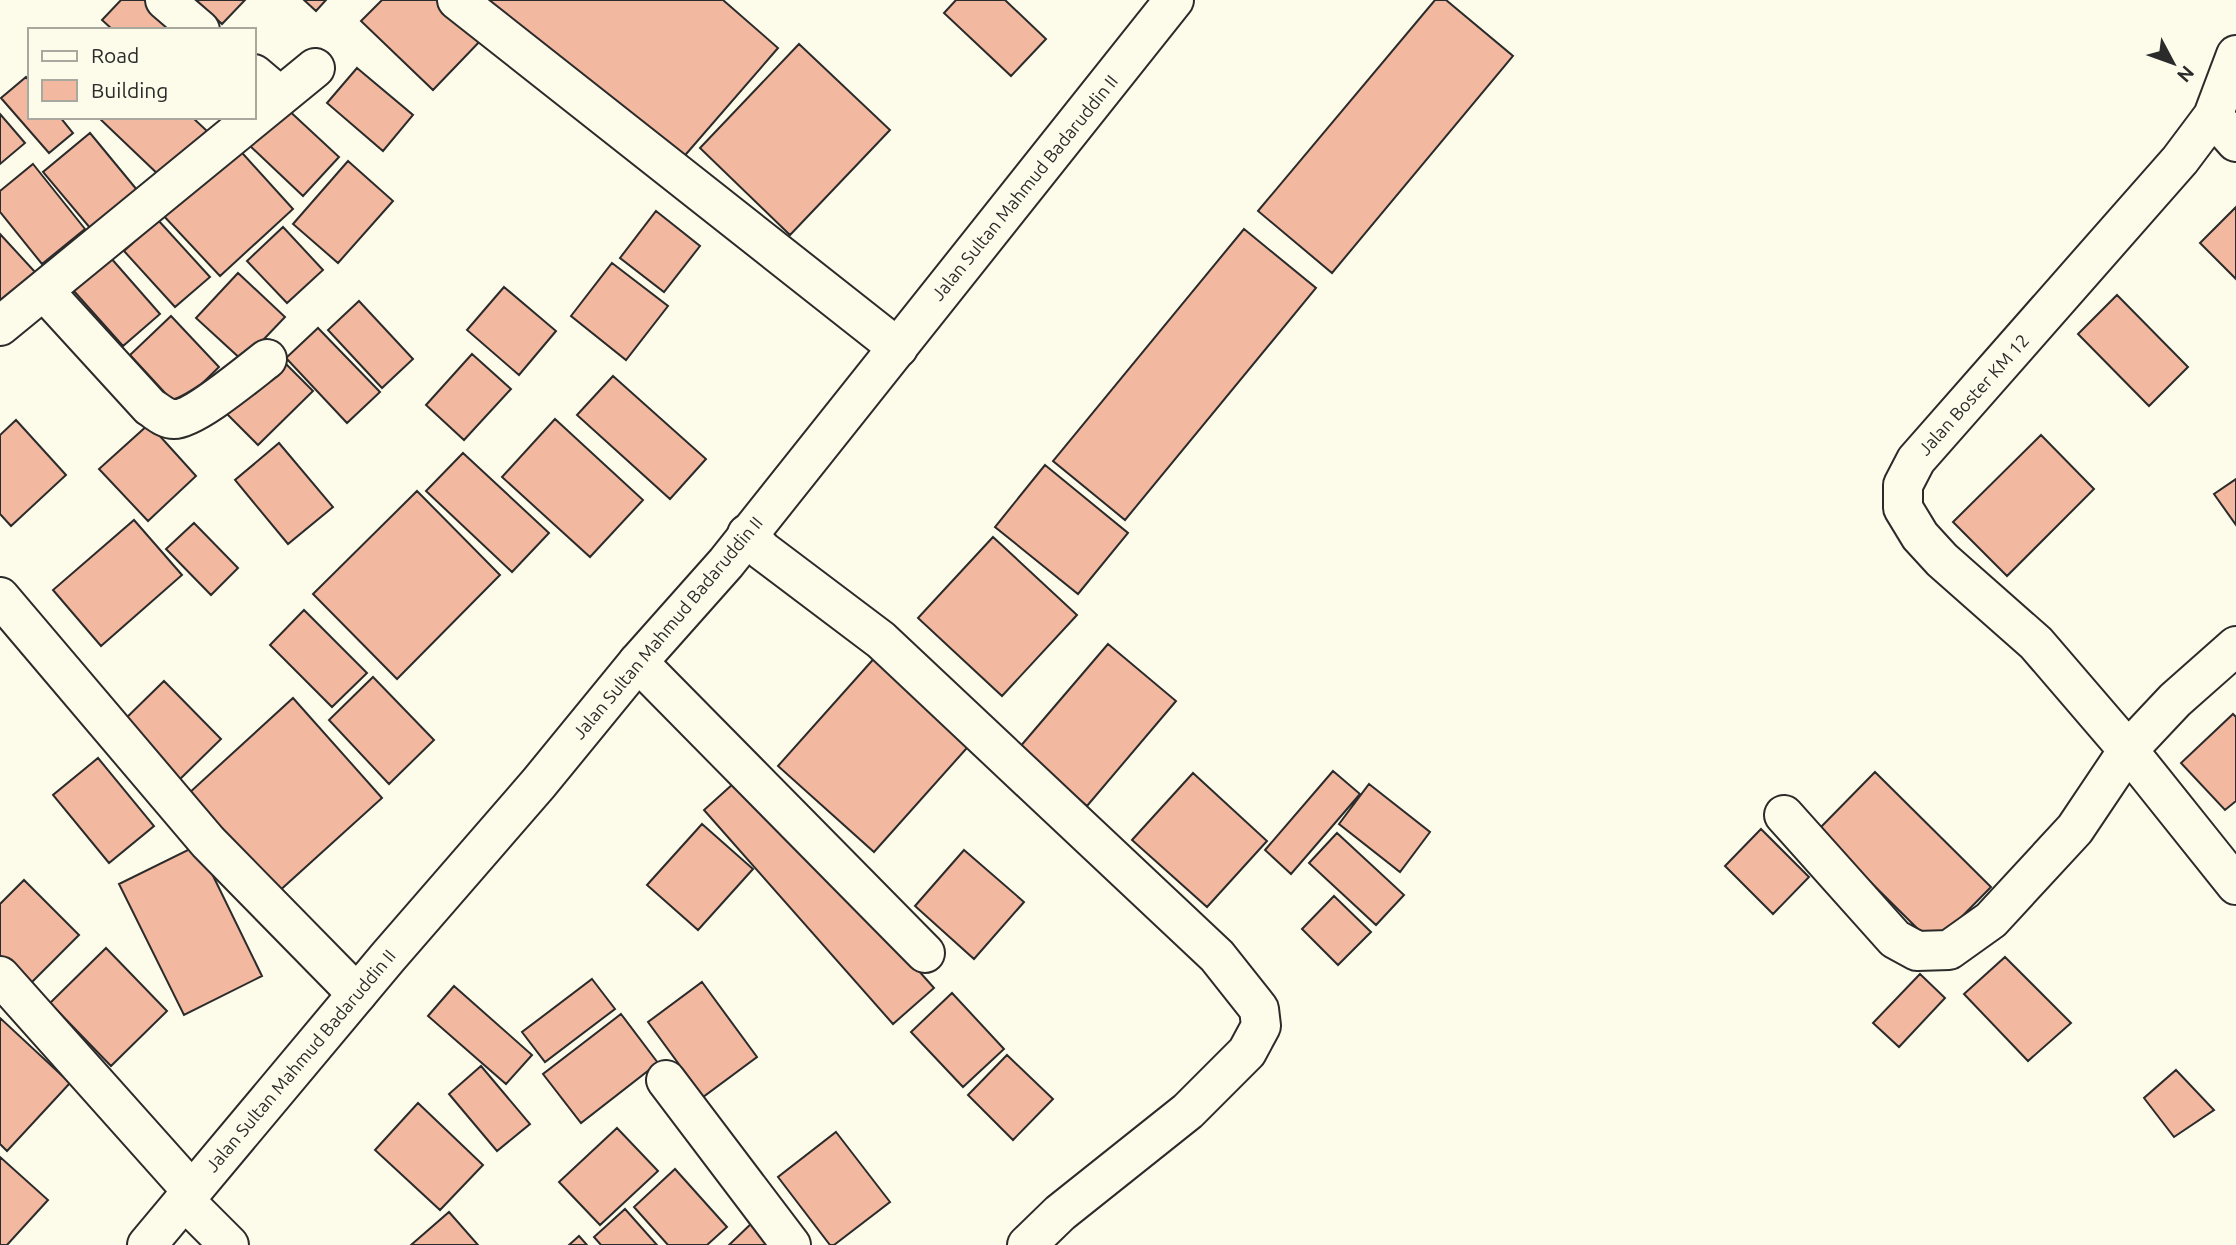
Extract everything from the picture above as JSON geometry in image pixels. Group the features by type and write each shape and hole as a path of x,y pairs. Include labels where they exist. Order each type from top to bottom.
{"main road":[{"path":"165,0 198,28"},
{"path":"457,0 898,348"},
{"name":"Jalan Sultan Mahmud Badaruddin II","path":"147,1245 638,663 726,563 1174,0"},
{"name":"Jalan Boster KM 12","path":"2236,55 2224,129 2180,160 1916,460 1903,485 1903,508 1920,537 1942,560 2036,642 2128,750 2236,885"},
{"path":"267,85 315,68"},
{"path":"0,326 44,290 230,119"},
{"path":"44,290 150,407 167,418 178,419 199,409 267,359"},
{"path":"747,534 763,551 881,640 1217,956 1259,1009 1261,1026 1247,1052 1188,1111 1060,1213 1027,1245"},
{"path":"0,597 208,842 357,994"},
{"path":"1784,815 1895,939 1917,951 1950,950 1991,920 2075,829 2128,750 2175,700 2236,646"},
{"path":"638,663 925,953"},
{"path":"0,976 229,1245"},
{"path":"666,1080 791,1245"}],"building":[{"path":"121,0 162,0 187,28 111,28 102,20"},
{"path":"196,0 245,0 222,24"},
{"path":"304,0 326,0 316,11"},
{"path":"382,0 443,0 483,38 433,90 361,21"},
{"path":"477,0 723,0 778,48 674,168"},
{"path":"956,0 1005,0 1046,39 1011,76 944,13"},
{"path":"1435,0 1446,0 1513,56 1332,273 1258,211"},
{"path":"799,44 890,130 790,235 700,148"},
{"path":"357,68 413,115 383,151 327,103"},
{"path":"26,77 28,119 62,119 73,133 49,153 1,98"},
{"path":"284,106 339,157 303,196 249,145"},
{"path":"0,114 25,143 0,164"},
{"path":"100,119 194,119 207,131 162,178"},
{"path":"90,133 142,196 96,235 43,172"},
{"path":"235,145 293,209 220,276 161,213"},
{"path":"348,161 393,201 338,263 293,224"},
{"path":"33,164 85,229 42,264 0,212 0,191"},
{"path":"2236,207 2236,279 2200,243"},
{"path":"656,211 700,246 664,292 620,258"},
{"path":"158,220 210,277 175,307 124,251"},
{"path":"283,227 323,270 287,303 247,261"},
{"path":"1244,229 1316,288 1125,520 1053,461"},
{"path":"0,234 35,272 0,304"},
{"path":"110,257 160,314 123,346 73,290"},
{"path":"612,263 668,306 626,360 571,316"},
{"path":"238,273 285,317 243,361 196,318"},
{"path":"504,287 556,331 519,375 467,330"},
{"path":"2117,295 2188,367 2149,406 2078,334"},
{"path":"359,301 413,359 382,388 328,330"},
{"path":"171,316 219,367 178,407 130,355"},
{"path":"318,328 380,392 347,423 286,358"},
{"path":"472,354 511,389 464,440 426,405"},
{"path":"281,359 313,391 258,445 226,413"},
{"path":"613,376 706,459 670,499 577,415"},
{"path":"555,419 643,500 590,557 502,477"},
{"path":"16,420 66,475 11,526 0,514 0,435"},
{"path":"149,424 196,476 148,521 99,469"},
{"path":"2041,435 2094,489 2007,576 1953,522"},
{"path":"279,443 333,507 288,544 235,480"},
{"path":"463,453 549,533 512,572 426,491"},
{"path":"1045,465 1128,533 1078,594 995,527"},
{"path":"2236,479 2236,525 2214,494"},
{"path":"417,491 500,575 397,679 313,594"},
{"path":"134,520 182,575 101,646 53,590"},
{"path":"194,523 238,568 211,595 166,549"},
{"path":"993,537 1077,615 1002,696 918,618"},
{"path":"304,610 367,673 332,707 270,645"},
{"path":"1108,644 1176,701 1087,806 1019,748"},
{"path":"878,654 974,740 874,852 778,766"},
{"path":"373,677 434,740 389,784 329,720"},
{"path":"164,681 221,739 176,783 119,725"},
{"path":"293,698 382,798 277,893 188,794"},
{"path":"2233,714 2236,717 2236,801 2225,810 2181,763"},
{"path":"98,758 154,826 109,863 53,795"},
{"path":"1333,771 1360,794 1291,874 1265,850"},
{"path":"1875,772 1991,887 1934,945 1818,830"},
{"path":"1193,773 1267,841 1207,907 1132,840"},
{"path":"744,774 934,988 893,1024 704,810"},
{"path":"1369,784 1430,832 1400,872 1339,824"},
{"path":"702,824 753,869 698,930 647,885"},
{"path":"1761,829 1809,877 1773,914 1725,866"},
{"path":"1337,833 1404,895 1376,925 1309,863"},
{"path":"198,845 262,976 184,1015 119,884"},
{"path":"964,850 1024,902 974,959 915,906"},
{"path":"24,880 79,935 22,992 0,969 0,904"},
{"path":"1334,896 1371,932 1338,965 1302,929"},
{"path":"106,948 167,1011 111,1066 50,1003"},
{"path":"2005,957 2071,1023 2028,1061 1964,994"},
{"path":"1920,974 1945,998 1899,1047 1873,1023"},
{"path":"592,979 615,1009 545,1062 522,1032"},
{"path":"702,982 757,1057 703,1097 648,1022"},
{"path":"454,986 532,1055 506,1084 428,1016"},
{"path":"952,993 1004,1049 963,1087 911,1032"},
{"path":"621,1014 658,1063 581,1123 543,1074"},
{"path":"0,1018 70,1083 7,1151 0,1144"},
{"path":"1007,1055 1053,1099 1013,1140 968,1095"},
{"path":"481,1066 530,1124 497,1151 449,1094"},
{"path":"2176,1070 2214,1110 2174,1137 2144,1098"},
{"path":"418,1103 483,1165 440,1210 375,1150"},
{"path":"617,1128 658,1171 600,1225 559,1182"},
{"path":"836,1132 890,1202 834,1245 830,1245 778,1177"},
{"path":"0,1157 48,1200 7,1245 0,1245"},
{"path":"675,1169 727,1227 707,1245 668,1245 634,1207"},
{"path":"625,1209 657,1245 601,1245 594,1237"},
{"path":"449,1212 478,1245 411,1245"},
{"path":"755,1220 779,1245 729,1245"},
{"path":"579,1236 587,1245 569,1245"}]}
